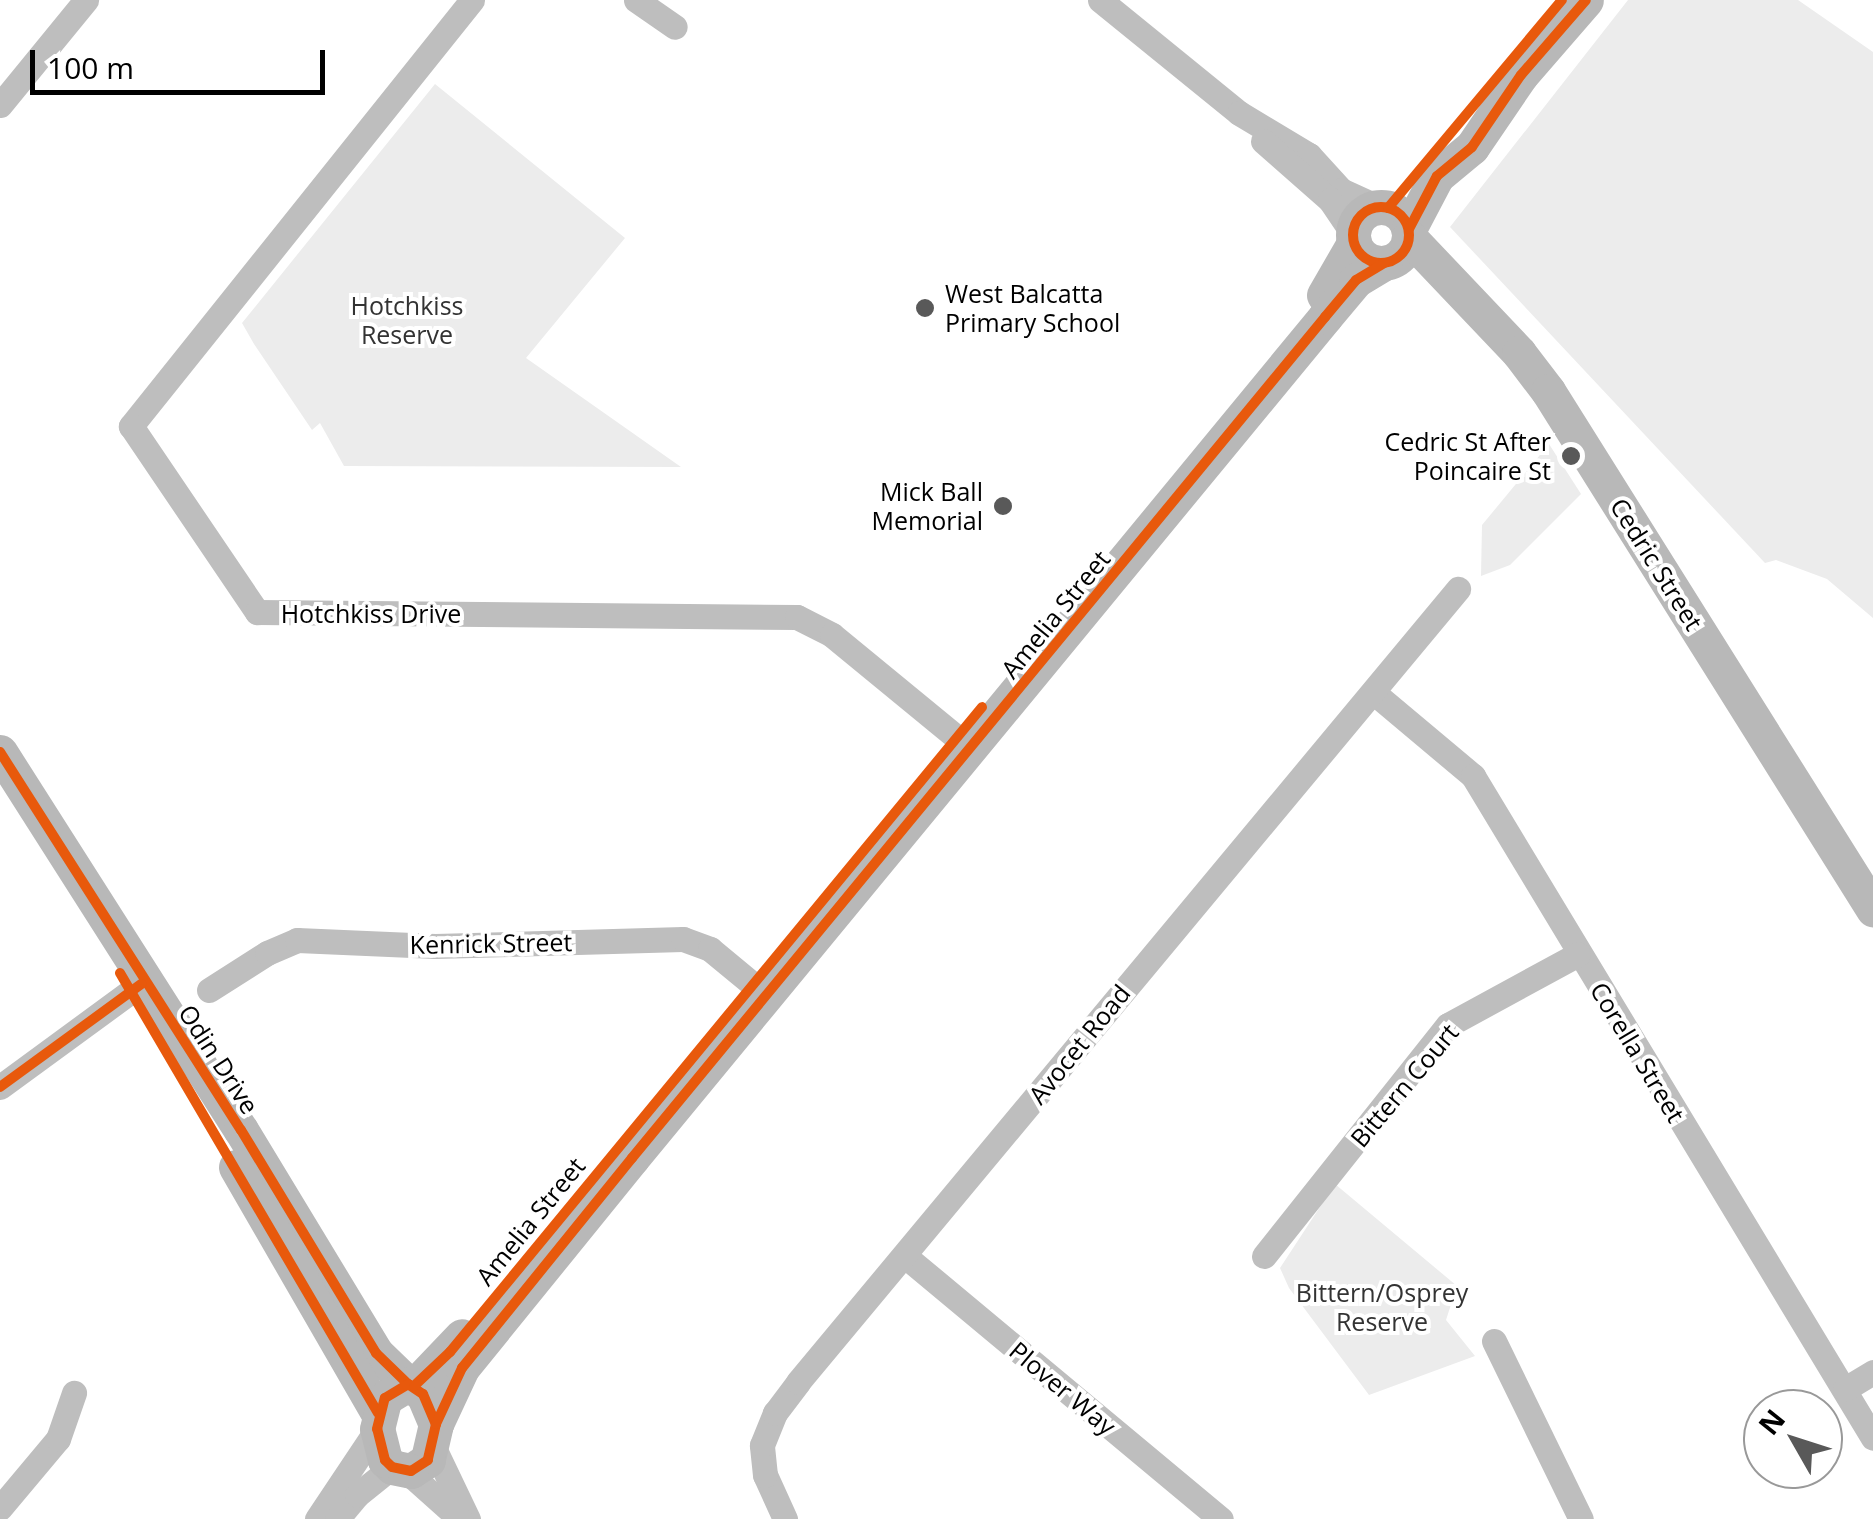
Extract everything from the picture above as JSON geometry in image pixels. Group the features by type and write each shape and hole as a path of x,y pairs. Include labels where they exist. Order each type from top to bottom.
{"main road":[{"name":"Amelia Street","path":"1393,234 1562,0"},
{"name":"Amelia Street","path":"411,1385 450,1352 760,990 1356,280 1438,176 1472,147 1521,75 1586,0"},
{"path":"1354,238 1368,260 1393,234"},
{"name":"Cedric Street","path":"1393,234 1520,353 1548,392 1873,909"},
{"name":"Amelia Street","path":"964,744 1321,299 1354,238"},
{"name":"Odin Drive","path":"0,752 138,986 378,1421 381,1451 399,1468"},
{"name":"Odin Drive","path":"0,784 279,1190 376,1353 429,1403 434,1435"},
{"name":"Cedric Street","path":"1826,835 1873,884"},
{"name":"Amelia Street","path":"434,1435 462,1368 760,990"},
{"path":"378,1421 389,1392 411,1385"},
{"path":"399,1468 423,1465 434,1435"}],"street":[{"path":"0,105 86,0"},
{"name":"Hotchkiss Drive","path":"472,0 131,426 257,612 797,618 832,634 964,744"},
{"path":"636,0 675,28"},
{"name":"Cedric Street","path":"1100,0 1239,113 1309,154 1340,190 1393,234"},
{"name":"Cedric Street","path":"1239,113 1250,130 1330,200 1354,238"},
{"name":"Avocet Road","path":"786,1519 765,1476 762,1445 775,1413 1458,589"},
{"name":"Corella Street","path":"1374,692 1473,776 1873,1438"},
{"name":"Kenrick Street","path":"209,990 267,953 297,940 435,946 682,939 710,949 760,990"},
{"name":"Bittern Court","path":"1264,1256 1448,1025 1578,954"},
{"path":"0,1087 138,986"},
{"name":"Plover Way","path":"905,1256 1221,1519"},
{"path":"1494,1341 1581,1519"},
{"path":"1845,1389 1873,1372"},
{"path":"0,1508 58,1439 74,1393"},
{"path":"318,1519 378,1421"},
{"name":"Odin Drive","path":"434,1435 468,1519"},
{"path":"337,1519 357,1495 399,1468"},
{"name":"Odin Drive","path":"399,1468 460,1519"}],"green space":[{"path":"1628,0 1798,0 1873,52 1873,618 1827,579 1776,560 1765,563 1450,227"},
{"name":"Hotchkiss Reserve","path":"435,84 625,238 526,358 681,467 344,466 320,423 312,430 254,344 242,323"},
{"path":"1549,444 1581,494 1510,565 1481,576 1482,525"},
{"name":"Bittern/Osprey Reserve","path":"1335,1184 1457,1286 1446,1320 1475,1356 1369,1395 1289,1288 1280,1268"}],"cycle path":[{"path":"1388,208 1562,0"},
{"path":"1409,229 1437,176 1472,147 1521,75 1586,0"},
{"path":"1381,207 1401,215 1409,235 1401,255 1381,263 1361,255 1353,235 1361,215 1381,207"},
{"path":"436,1424 462,1368 632,1158 1356,280 1384,263"},
{"path":"414,1386 450,1352 982,707"},
{"path":"0,752 241,1130 376,1353 408,1384"},
{"path":"120,973 378,1413"},
{"path":"0,1087 141,984"},
{"path":"408,1384 423,1394 436,1424 428,1460 411,1471 392,1467 385,1460 377,1429 385,1398 408,1384"}],"place":[{"name":"West Balcatta Primary School","path":"925,308"},
{"name":"Cedric St After Poincaire St","path":"1571,456"},
{"name":"Mick Ball Memorial","path":"1003,506"}]}
